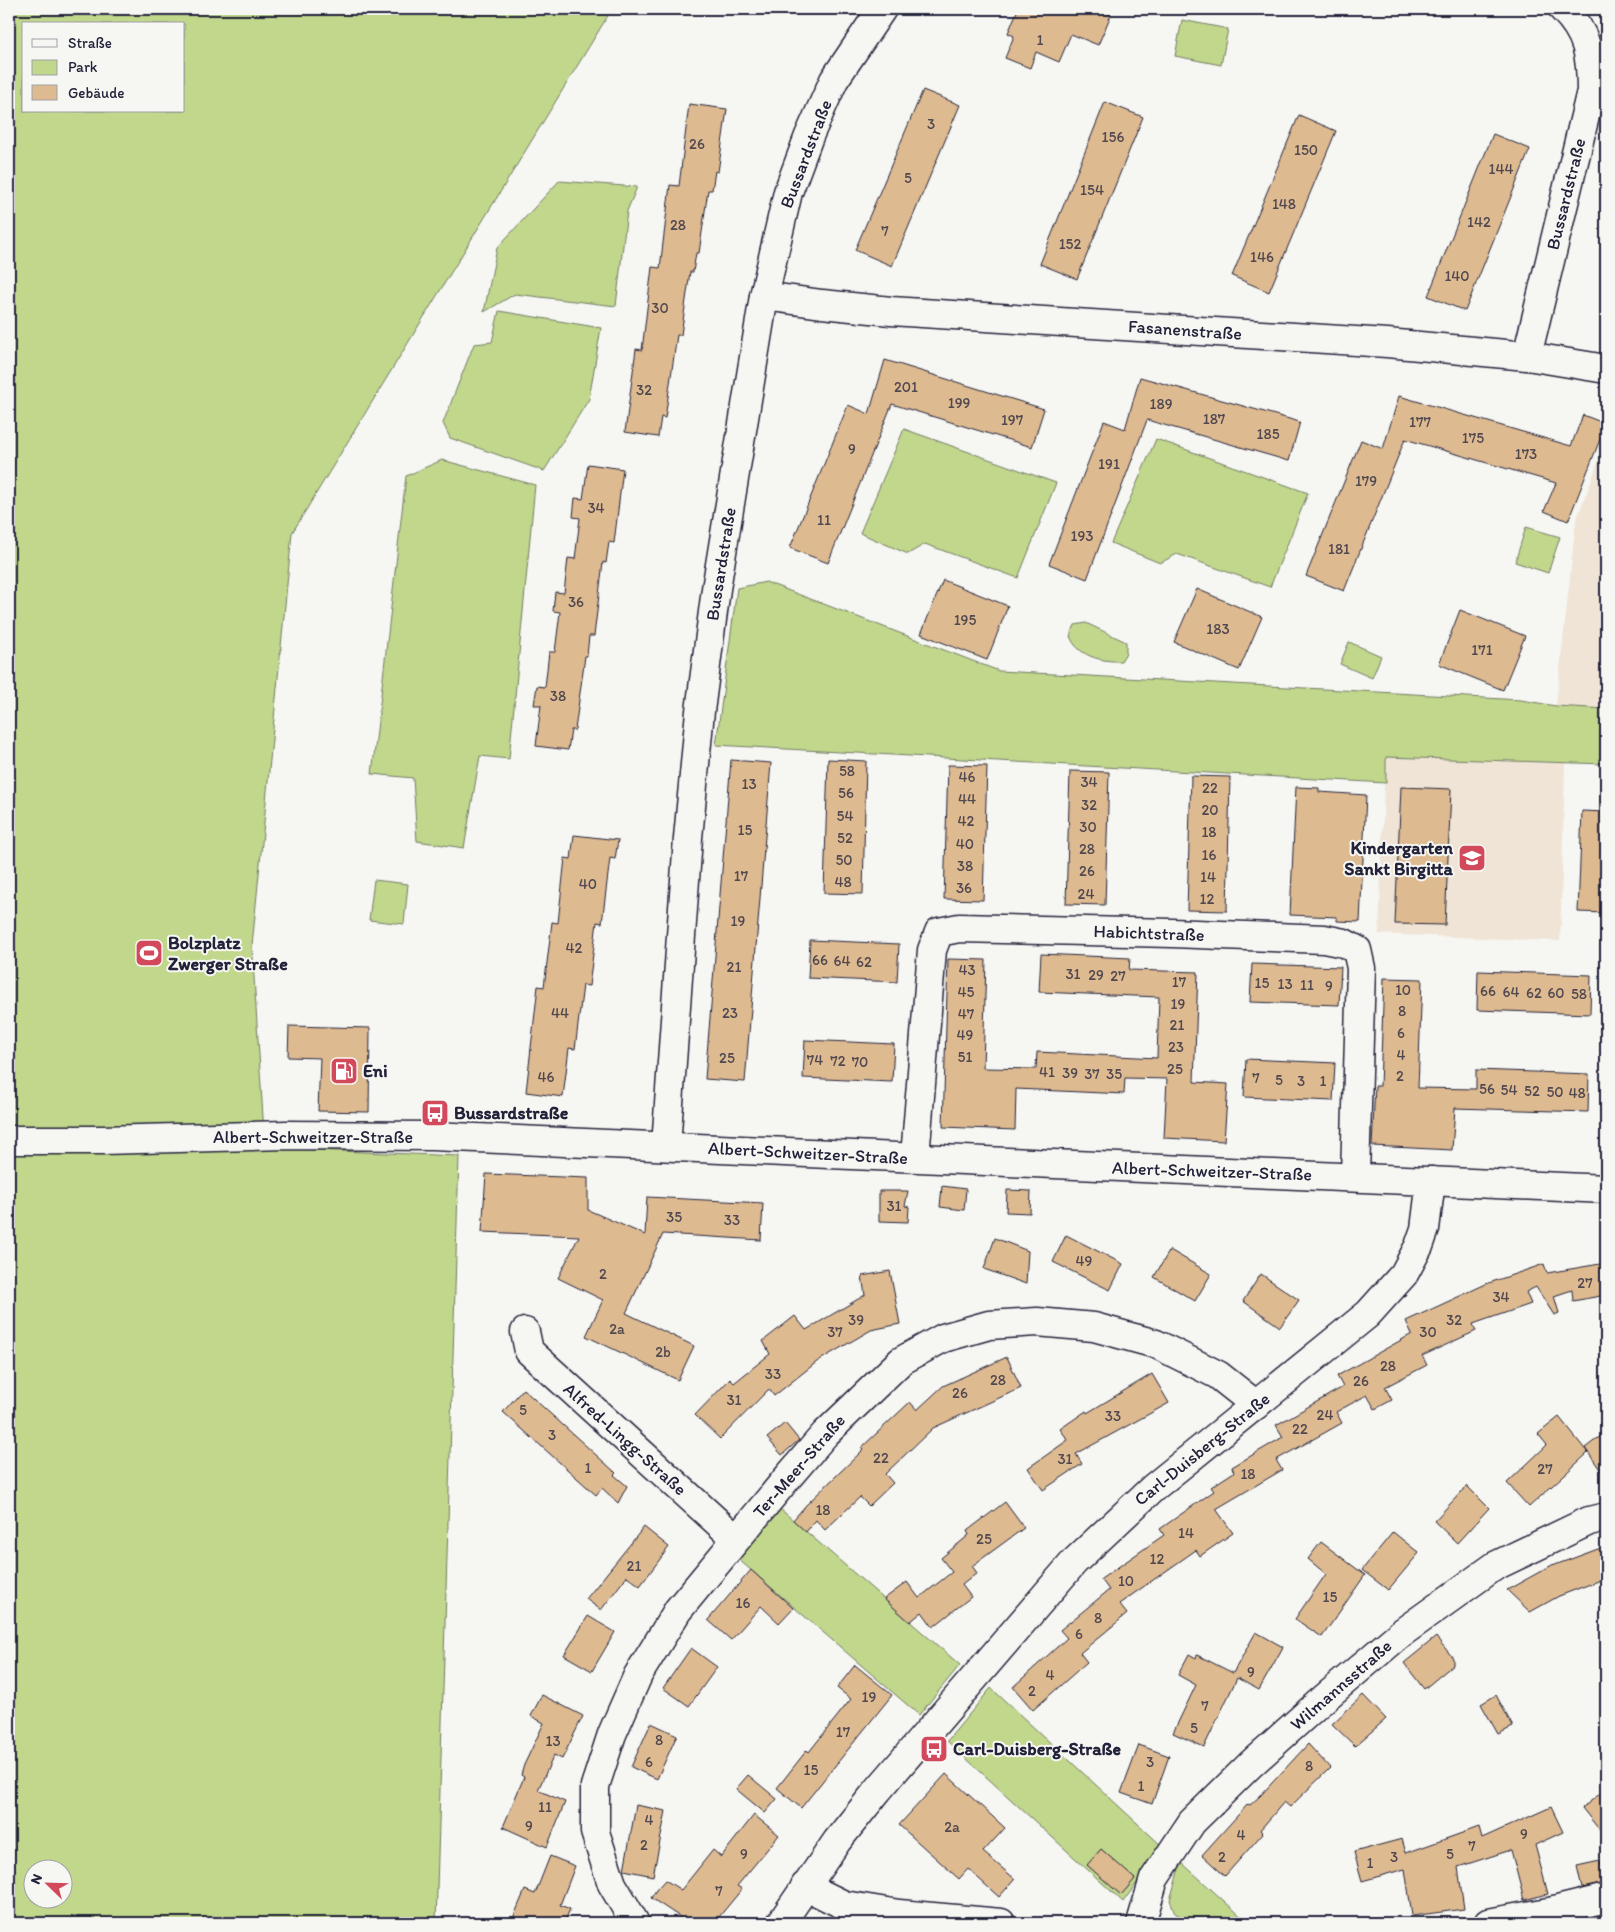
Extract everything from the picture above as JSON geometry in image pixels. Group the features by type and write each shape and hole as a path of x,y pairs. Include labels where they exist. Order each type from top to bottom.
{"street":[{"name":"Bussardstraße","path":"666,1146 688,838 700,711 716,589 764,296 788,192 809,136 834,80 882,9"},
{"name":"Bussardstraße","path":"1527,356 1591,91 1591,63 1583,34 1563,9"},
{"name":"Fasanenstraße","path":"764,296 891,311 1380,343 1527,356 1606,369"},
{"name":"Habichtstraße","path":"915,1157 932,950 939,932 959,928 1172,933 1324,940 1344,942 1357,950 1361,968 1355,1176"},
{"name":"Albert-Schweitzer-Straße","path":"9,1140 102,1140 286,1135 424,1136 1355,1176 1606,1189"},
{"name":"Carl-Duisberg-Straße","path":"781,1923 837,1841 878,1790 1074,1562 1153,1488 1368,1314 1404,1274 1419,1246 1425,1228 1431,1180"},
{"name":"Ter-Meer-Straße","path":"635,1923 612,1884 595,1832 596,1786 612,1734 638,1675 678,1610 736,1539 825,1434 901,1361 943,1338 989,1326 1037,1322 1094,1326 1156,1344 1218,1375 1256,1405"},
{"name":"Alfred-Lingg-Straße","path":"525,1332 529,1351 736,1539"},
{"name":"Wilmannsstraße","path":"1141,1923 1154,1879 1192,1822 1251,1764 1320,1702 1400,1634 1495,1566 1589,1521 1606,1517"},
{"path":"805,1886 844,1905 899,1914 1001,1923"},
{"path":"1488,1923 1550,1912 1606,1898"}],"shaded area":[{"path":"1606,441 1606,709 1556,706 1576,521"},
{"name":"Kindergarten Sankt Birgitta","path":"1385,757 1565,762 1560,941 1379,934"}],"green space":[{"path":"9,9 612,9 292,533 252,946 265,1148 459,1156 436,1923 9,1923"},
{"path":"1182,20 1228,29 1221,65 1175,56"},
{"path":"559,181 637,187 627,211 616,306 515,294 484,312 497,248"},
{"path":"499,311 601,328 589,399 544,471 450,438 443,423 474,344 492,342"},
{"path":"904,429 1056,483 1018,578 925,544 908,554 860,533"},
{"path":"1156,439 1308,493 1270,587 1177,554 1160,563 1111,543"},
{"path":"442,460 535,485 509,759 480,756 464,848 417,841 413,778 372,774 406,476"},
{"path":"1526,527 1560,537 1548,573 1515,562"},
{"path":"766,582 999,671 1521,700 1556,706 1606,709 1606,764 1386,757 1386,783 716,745 737,588"},
{"path":"1086,623 1126,642 1126,653 1121,661 1098,659 1084,653 1073,643 1070,636 1075,625"},
{"path":"1349,642 1381,656 1372,678 1340,664"},
{"path":"374,880 408,884 404,924 369,920"},
{"path":"779,1508 960,1665 919,1715 738,1559"},
{"path":"991,1688 1163,1847 1123,1902 947,1741"},
{"path":"1181,1862 1245,1920 1185,1919 1175,1913 1170,1900"}],"building":[{"path":"1018,9 1096,9 1111,15 1098,45 1071,34 1059,62 1036,52 1030,68 1005,58 1014,36 1008,33"},
{"path":"923,90 960,105 892,266 855,250"},
{"path":"1105,102 1143,117 1077,279 1040,264"},
{"path":"689,104 727,109 718,172 715,171 712,190 708,190 699,253 696,253 693,272 690,272 681,335 677,335 665,418 661,417 658,437 625,432 636,349 642,350 652,267 660,268 670,185 679,186"},
{"path":"1299,115 1336,131 1269,292 1232,276"},
{"path":"1493,134 1530,149 1465,311 1428,296"},
{"path":"885,360 1044,409 1032,447 892,404 828,563 790,548 848,405 869,414"},
{"path":"1140,377 1300,422 1289,461 1147,420 1087,579 1049,564 1104,421 1125,429"},
{"path":"1399,396 1571,446 1583,415 1606,424 1568,521 1544,511 1556,483 1405,439 1344,591 1306,576 1361,440 1383,449"},
{"path":"588,464 623,469 614,543 609,542 606,563 603,562 594,636 589,636 575,730 571,730 568,750 536,746 541,705 534,705 537,686 545,687 549,652 555,652 560,612 553,611 555,592 564,593 568,558 575,559 580,518 573,517 575,498 583,499"},
{"path":"943,580 1008,606 987,660 921,634"},
{"path":"1197,589 1262,617 1239,670 1174,642"},
{"path":"1460,610 1525,636 1503,690 1439,664"},
{"path":"828,759 866,761 863,894 824,893"},
{"path":"731,760 771,763 745,1082 705,1079"},
{"path":"948,765 987,766 983,900 944,899"},
{"path":"1070,771 1109,772 1105,905 1066,904"},
{"path":"1191,776 1230,777 1227,911 1187,910"},
{"path":"1296,787 1319,788 1319,792 1366,795 1360,922 1337,921 1337,917 1290,915"},
{"path":"1401,787 1451,789 1445,925 1395,924"},
{"path":"1582,811 1606,812 1606,913 1578,912"},
{"path":"574,835 618,840 615,859 610,858 602,923 597,922 589,986 583,985 575,1049 569,1048 563,1097 526,1092 538,986 544,987 552,922 558,923 565,858 571,859"},
{"path":"810,940 899,944 897,982 808,978"},
{"path":"1041,954 1130,958 1129,970 1198,972 1194,1082 1228,1084 1224,1141 1164,1138 1167,1079 1125,1078 1124,1094 1016,1089 1015,1130 943,1127 948,959 986,960 983,1068 1036,1069 1037,1052 1157,1058 1159,997 1039,992"},
{"path":"1252,964 1341,967 1339,1005 1250,1002"},
{"path":"1478,971 1591,975 1590,1014 1477,1010"},
{"path":"1384,978 1422,979 1418,1088 1476,1089 1476,1070 1589,1074 1588,1112 1455,1108 1452,1150 1372,1146 1375,1086 1380,1086"},
{"name":"Eni","path":"289,1026 370,1028 369,1112 318,1111 320,1058 288,1057"},
{"path":"805,1040 894,1044 892,1082 803,1078"},
{"path":"1246,1059 1335,1063 1333,1101 1244,1097"},
{"path":"486,1174 588,1178 588,1210 645,1235 647,1197 763,1203 761,1240 663,1234 626,1313 694,1346 678,1380 586,1336 603,1300 558,1278 579,1236 482,1232"},
{"path":"942,1186 966,1189 964,1210 940,1207"},
{"path":"1007,1190 1031,1191 1030,1213 1006,1212"},
{"path":"879,1191 908,1191 905,1206 909,1207 908,1222 879,1221"},
{"path":"1066,1235 1123,1264 1110,1290 1053,1262"},
{"path":"995,1238 1028,1251 1026,1284 984,1269"},
{"path":"1170,1250 1211,1274 1195,1301 1154,1277"},
{"path":"1606,1263 1606,1295 1573,1301 1572,1290 1554,1296 1559,1313 1554,1315 1536,1287 1526,1292 1531,1304 1473,1324 1476,1331 1422,1356 1427,1365 1385,1387 1392,1400 1375,1409 1367,1395 1336,1412 1342,1423 1276,1460 1282,1470 1216,1509 1233,1533 1200,1556 1196,1550 1119,1604 1127,1614 1080,1653 1087,1662 1033,1710 1013,1687 1067,1638 1060,1630 1109,1590 1101,1579 1164,1535 1160,1529 1214,1491 1211,1487 1234,1472 1232,1467 1283,1437 1276,1425 1343,1387 1337,1376 1412,1334 1406,1321 1486,1284 1544,1264 1547,1273"},
{"path":"890,1271 900,1324 871,1330 818,1361 774,1396 769,1389 720,1439 695,1415 730,1379 734,1383 770,1354 763,1341 795,1316 806,1330 865,1295 862,1276"},
{"path":"1261,1274 1299,1300 1280,1327 1243,1301"},
{"path":"1007,1357 1021,1388 933,1428 885,1474 893,1483 869,1506 860,1497 825,1530 816,1520 806,1532 793,1520 863,1450 861,1448 910,1402 917,1410 943,1386"},
{"path":"1152,1374 1169,1403 1076,1454 1082,1464 1043,1490 1028,1468 1068,1440 1060,1429 1086,1411 1087,1413"},
{"path":"523,1389 616,1473 614,1475 627,1486 618,1503 602,1488 596,1495 503,1412"},
{"path":"1559,1417 1588,1453 1529,1507 1507,1483 1547,1445 1538,1434"},
{"path":"785,1423 799,1440 782,1455 767,1438"},
{"path":"1606,1432 1606,1478 1585,1448"},
{"path":"1467,1486 1489,1508 1457,1543 1434,1521"},
{"path":"1005,1502 1024,1528 972,1566 977,1573 962,1585 971,1597 933,1627 922,1612 910,1622 884,1599 907,1582 919,1598 952,1572 941,1558 969,1535 967,1531"},
{"path":"644,1527 669,1547 640,1586 627,1576 601,1610 586,1599"},
{"path":"1393,1532 1419,1553 1388,1590 1362,1570"},
{"path":"1321,1542 1365,1575 1322,1637 1295,1619 1326,1574 1308,1559"},
{"path":"1606,1546 1606,1578 1559,1596 1530,1612 1507,1590 1554,1564"},
{"path":"751,1570 793,1608 779,1623 761,1606 731,1640 708,1620"},
{"path":"588,1616 615,1632 592,1671 564,1655"},
{"path":"1256,1632 1283,1647 1259,1690 1237,1678 1204,1747 1173,1733 1196,1685 1178,1675 1189,1654 1196,1658 1197,1655 1233,1673"},
{"path":"1436,1637 1453,1658 1453,1665 1424,1689 1404,1663"},
{"path":"691,1648 717,1667 689,1706 663,1688"},
{"path":"855,1665 892,1695 801,1808 777,1788 807,1750 809,1752 851,1699 837,1688"},
{"path":"542,1695 583,1716 562,1759 554,1755 538,1790 565,1802 547,1847 503,1827 524,1777 521,1775 524,1765 544,1723 531,1716"},
{"path":"1363,1695 1386,1719 1355,1746 1332,1724"},
{"path":"1496,1695 1513,1727 1498,1734 1481,1704"},
{"path":"651,1723 677,1735 657,1779 631,1767"},
{"path":"1308,1744 1330,1768 1290,1807 1284,1802 1260,1830 1263,1833 1225,1876 1202,1855 1248,1804 1250,1805 1260,1796"},
{"path":"1139,1745 1169,1756 1152,1804 1121,1793"},
{"path":"946,1774 1005,1828 983,1852 1015,1879 999,1897 968,1869 959,1879 899,1825"},
{"path":"748,1775 777,1799 765,1813 736,1789"},
{"path":"1606,1789 1606,1838 1582,1808"},
{"path":"636,1805 666,1811 653,1876 624,1870"},
{"path":"1551,1807 1563,1832 1535,1845 1548,1894 1524,1900 1511,1850 1458,1867 1464,1909 1412,1916 1405,1869 1362,1881 1354,1852 1402,1839 1406,1853 1479,1827 1482,1838"},
{"path":"754,1815 779,1835 737,1886 742,1889 714,1923 675,1923 680,1917 651,1898 656,1890 665,1880 681,1890 713,1850 721,1857"},
{"path":"1101,1849 1135,1879 1121,1895 1087,1865"},
{"path":"550,1856 575,1866 560,1905 570,1909 564,1923 511,1923 525,1890 535,1894"},
{"path":"1600,1861 1605,1883 1582,1888 1577,1866"},
{"path":"1606,1914 1606,1923 1591,1923 1590,1918"}],"place":[{"name":"Kindergarten Sankt Birgitta","path":"1472,858"},
{"name":"Bolzplatz Zwerger Straße","path":"149,953"},
{"name":"Eni","path":"344,1071"},
{"name":"Bussardstraße","path":"435,1113"},
{"name":"Carl-Duisberg-Straße","path":"934,1749"}]}
